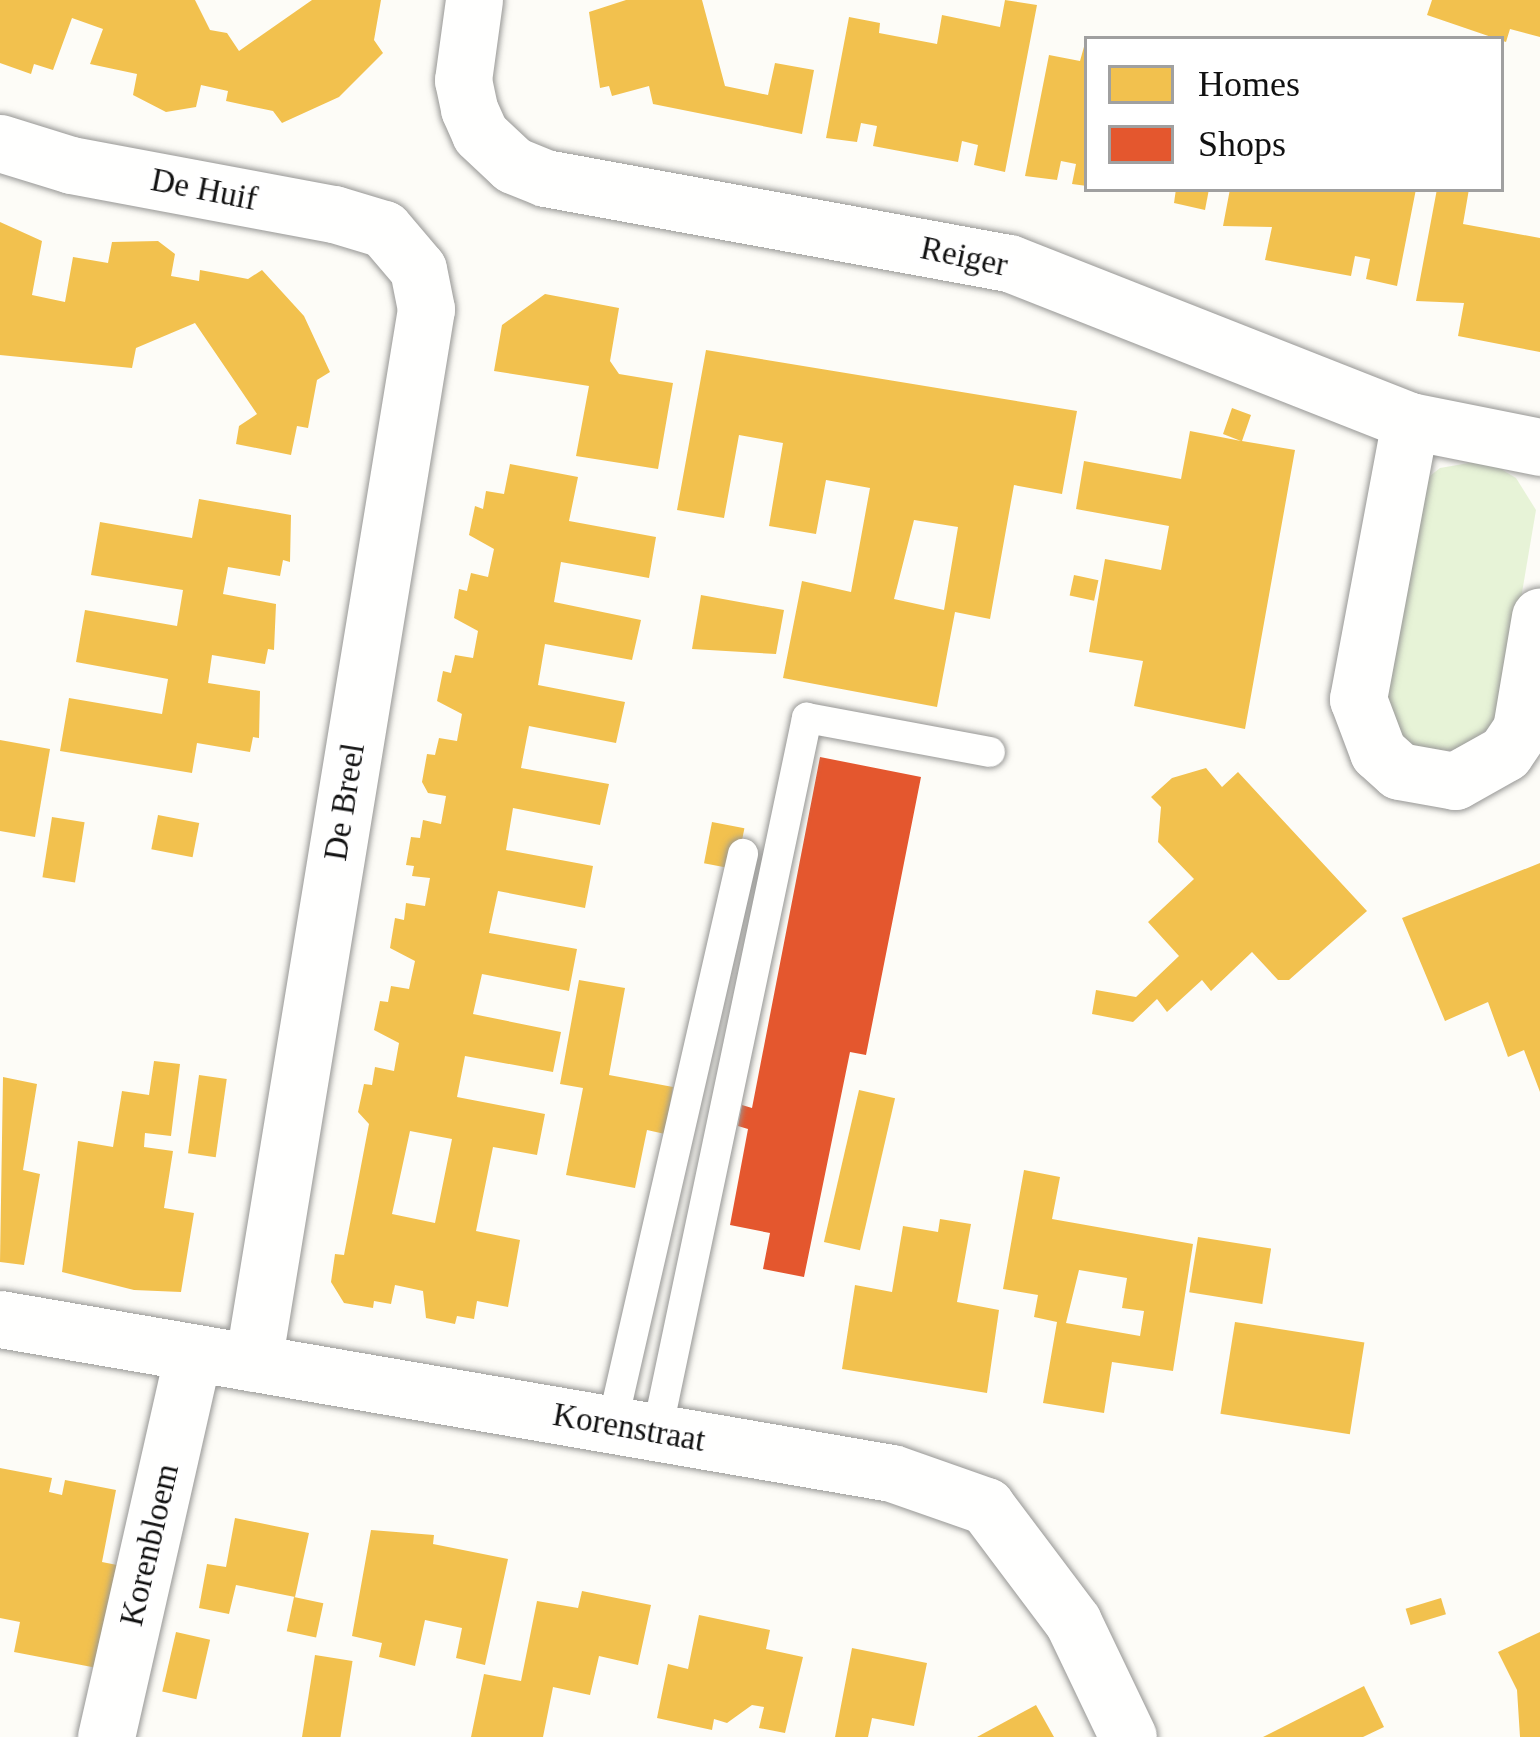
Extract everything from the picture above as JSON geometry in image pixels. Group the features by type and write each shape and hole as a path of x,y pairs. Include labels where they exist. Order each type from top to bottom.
{"street":[{"name":"Reiger","path":"474,0 464,80 480,134 501,158 545,178 1009,263 1410,421 1540,446"},
{"name":"De Huif","path":"0,143 71,165 334,214 384,229 404,246"},
{"name":"De Breel","path":"253,1363 426,309 418,268 404,246"},
{"path":"1410,421 1358,699 1378,752 1399,771 1455,781 1505,754 1521,728 1540,617"},
{"name":"Korenstraat","path":"0,1319 892,1473 986,1506 1073,1622 1128,1737"},
{"name":"Korenbloem","path":"106,1737 193,1353"}],"lane":[{"path":"635,1429 806,718 990,752"},
{"path":"635,1429 743,854"}],"green space":[{"path":"1486,460 1516,478 1536,510 1506,687 1492,726 1459,749 1430,752 1403,741 1389,721 1384,663 1421,483 1440,468"}],"building: Homes":[{"path":"0,0 195,0 210,30 227,33 239,51 312,0 381,0 374,40 383,53 339,97 282,123 273,111 226,101 228,91 201,85 196,107 166,112 133,95 137,74 90,64 103,29 72,18 53,70 34,64 31,74 0,63"},
{"path":"626,0 702,0 725,86 768,95 775,63 814,70 802,134 653,104 649,86 612,96 609,86 600,88 589,12"},
{"path":"1005,0 1037,5 1005,172 974,165 978,145 962,141 958,162 873,146 877,126 861,123 857,142 826,138 849,17 880,23 879,33 937,44 942,15 1000,27"},
{"path":"1432,0 1540,0 1540,37 1510,29 1506,42 1504,36 1488,36 1427,15"},
{"path":"1084,47 1084,186 1072,184 1076,164 1061,161 1057,180 1025,176 1049,55 1080,61"},
{"path":"1176,192 1208,192 1205,210 1174,203"},
{"path":"1229,192 1415,192 1397,286 1366,279 1370,259 1355,256 1351,276 1265,260 1272,227 1223,226"},
{"path":"1436,192 1468,192 1463,224 1540,238 1540,352 1458,336 1464,303 1416,301"},
{"path":"0,222 42,241 32,295 65,302 73,257 108,263 112,242 158,241 175,254 171,276 199,281 200,270 248,279 262,270 304,316 330,372 317,380 308,428 297,426 291,455 236,444 239,426 257,414 195,323 136,348 132,368 0,355"},
{"path":"545,294 619,308 610,361 619,374 673,383 658,469 576,456 589,386 494,371 502,325"},
{"path":"706,350 1077,411 1062,494 1014,485 990,619 955,612 937,707 783,678 802,581 851,592 870,488 826,480 816,534 769,526 783,443 739,435 724,518 677,510","holes":["914,520 958,527 944,610 894,599"]},
{"path":"1232,408 1251,415 1242,441 1295,450 1245,729 1134,706 1143,661 1089,652 1105,559 1161,570 1169,526 1076,509 1084,461 1181,479 1190,431 1241,441 1223,434"},
{"path":"510,464 578,477 569,521 656,537 649,578 561,562 554,602 641,620 632,660 545,644 538,685 625,702 616,743 529,726 521,768 609,784 600,825 513,808 506,850 593,866 585,908 498,891 489,933 577,949 569,991 482,974 473,1014 561,1032 553,1072 465,1056 457,1097 545,1114 537,1155 493,1147 476,1231 520,1240 508,1307 477,1301 474,1319 457,1316 455,1324 426,1318 423,1291 395,1285 391,1304 374,1301 373,1308 344,1303 331,1282 335,1254 344,1255 369,1124 358,1112 364,1084 372,1085 375,1067 394,1071 399,1043 374,1030 380,1001 388,1002 391,986 409,989 415,961 390,948 395,918 404,920 406,903 425,906 430,878 412,876 414,866 406,865 411,837 420,838 423,820 441,824 446,796 428,793 422,782 427,754 435,755 439,738 457,741 462,714 437,701 443,671 451,673 455,655 473,658 478,631 454,618 459,589 467,591 471,573 488,577 494,549 469,535 475,506 483,509 486,491 504,494","holes":["410,1131 452,1139 435,1223 392,1214"]},
{"path":"199,499 291,515 290,562 283,560 280,576 228,567 223,594 276,604 274,650 268,649 265,664 212,655 208,683 260,691 259,738 253,737 250,752 197,743 192,773 60,751 69,698 162,714 168,679 76,662 85,610 177,626 183,590 91,575 100,522 192,538"},
{"path":"1074,575 1098,580 1094,601 1070,596"},
{"path":"701,595 784,610 776,654 692,649"},
{"path":"0,740 50,749 35,837 0,831"},
{"path":"1206,768 1222,787 1238,772 1367,911 1289,980 1278,980 1252,952 1211,991 1202,980 1167,1012 1157,999 1133,1022 1092,1014 1096,990 1136,997 1179,956 1148,922 1194,879 1158,842 1161,807 1151,797 1172,778"},
{"path":"158,815 199,823 193,857 151,849"},
{"path":"52,817 85,822 75,882 42,877"},
{"path":"712,822 744,828 736,870 704,863"},
{"path":"1540,863 1540,1092 1524,1050 1508,1057 1488,1002 1445,1021 1402,918"},
{"path":"579,980 625,988 609,1075 673,1087 665,1134 647,1130 635,1188 566,1175 583,1088 560,1084"},
{"path":"154,1061 180,1064 171,1136 145,1133 144,1147 173,1151 164,1208 194,1213 181,1292 134,1290 62,1272 78,1141 113,1147 122,1091 149,1095"},
{"path":"199,1075 227,1079 216,1157 188,1153"},
{"path":"3,1077 37,1084 23,1170 40,1174 24,1265 0,1262"},
{"path":"859,1090 895,1098 860,1250 824,1242"},
{"path":"1024,1170 1060,1177 1052,1219 1193,1244 1173,1371 1112,1362 1104,1413 1043,1403 1057,1322 1034,1317 1038,1295 1003,1289","holes":["1079,1270 1127,1278 1122,1308 1144,1311 1140,1336 1066,1323"]},
{"path":"940,1219 971,1224 957,1302 999,1310 987,1393 842,1369 855,1285 892,1292 903,1226 938,1232"},
{"path":"1198,1237 1271,1249 1262,1304 1189,1292"},
{"path":"1235,1322 1364,1342 1350,1434 1220,1414"},
{"path":"0,1468 52,1478 49,1492 62,1495 65,1480 116,1490 102,1562 117,1565 97,1668 14,1652 20,1622 0,1618"},
{"path":"235,1518 309,1533 295,1597 236,1585 229,1614 199,1608 207,1564 226,1567"},
{"path":"371,1530 434,1535 433,1544 508,1559 485,1665 456,1658 462,1628 425,1620 415,1666 379,1657 382,1643 352,1636"},
{"path":"582,1591 651,1605 638,1665 599,1656 590,1695 553,1687 543,1737 471,1737 484,1674 521,1681 537,1601 578,1608"},
{"path":"294,1597 323,1603 316,1637 287,1631"},
{"path":"1441,1598 1446,1614 1411,1625 1406,1609"},
{"path":"699,1615 770,1630 766,1649 803,1657 785,1733 759,1728 764,1707 752,1705 727,1723 714,1719 712,1730 657,1718 668,1664 688,1669"},
{"path":"176,1632 210,1640 196,1699 162,1691"},
{"path":"1540,1632 1540,1737 1520,1737 1517,1690 1498,1652"},
{"path":"852,1648 927,1663 914,1726 872,1718 868,1737 835,1737"},
{"path":"315,1655 353,1661 340,1737 302,1737"},
{"path":"1364,1686 1384,1727 1363,1737 1263,1737"},
{"path":"1036,1705 1054,1737 977,1737"}],"building: Shops":[{"path":"820,757 921,777 866,1055 850,1052 804,1277 763,1269 770,1233 730,1225 748,1129 738,1126 742,1105 752,1108"}]}
